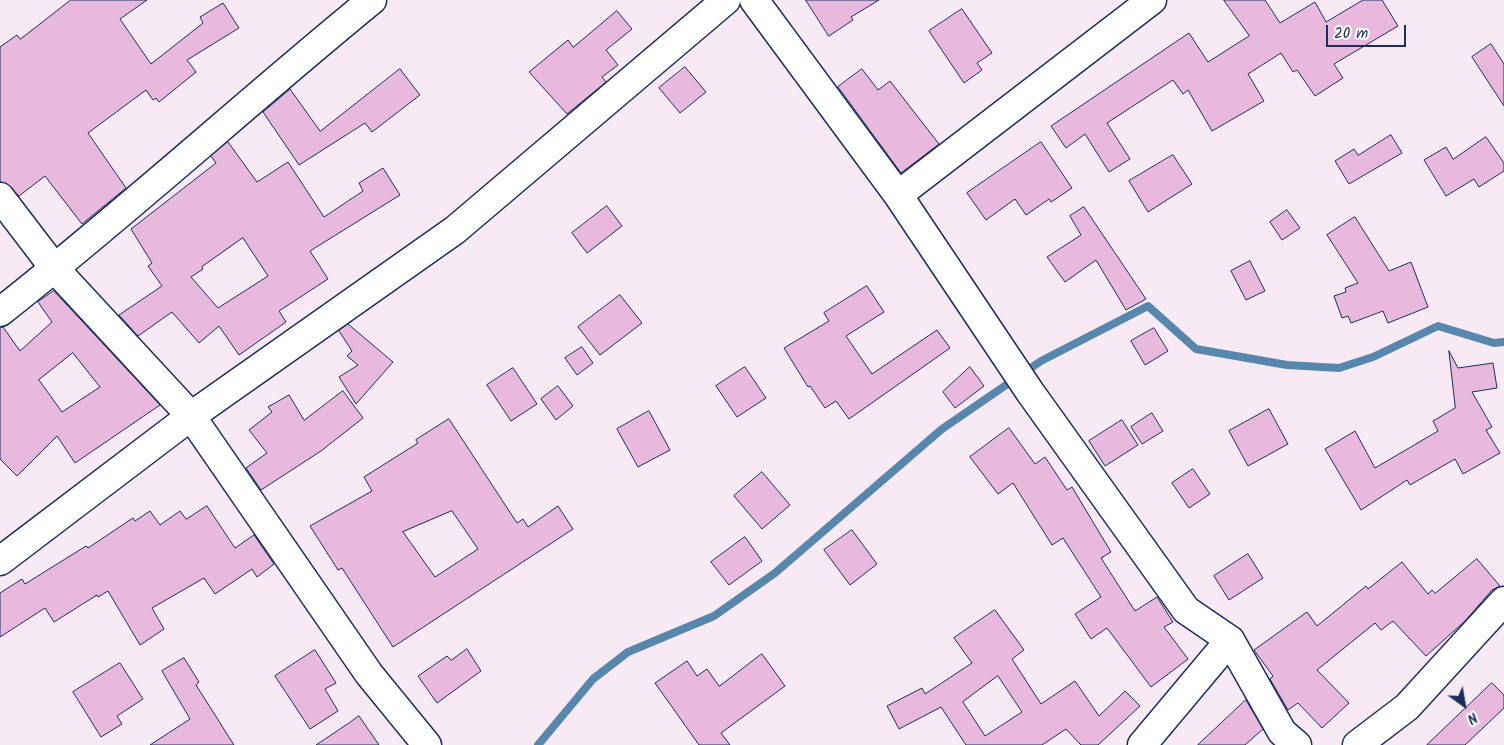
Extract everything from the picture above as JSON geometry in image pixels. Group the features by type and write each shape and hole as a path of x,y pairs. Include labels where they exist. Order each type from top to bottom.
{"street":[{"path":"0,312 55,268 282,74 372,0"},
{"path":"0,561 191,416 455,230 726,0"},
{"path":"754,0 898,195 1030,392 1186,610 1230,640 1282,732 1297,745"},
{"path":"898,195 1152,0"},
{"path":"0,197 55,268 191,416 369,674 427,745"},
{"path":"1357,745 1407,707 1504,601"},
{"path":"1142,745 1230,640"}],"building":[{"path":"71,0 147,0 120,19 151,64 203,23 200,17 223,3 239,28 187,60 196,72 159,102 156,98 153,100 146,90 88,133 126,188 82,224 45,176 19,196 6,183 0,182 0,47 17,35 20,39"},
{"path":"806,0 879,0 851,17 853,20 829,36"},
{"path":"1224,0 1265,0 1280,23 1315,2 1326,22 1363,0 1382,0 1398,26 1334,64 1343,78 1315,96 1297,70 1293,72 1281,53 1248,74 1264,101 1212,131 1188,90 1183,94 1173,80 1107,123 1130,159 1109,172 1085,134 1066,148 1051,126 1189,33 1208,62 1249,36"},
{"path":"962,9 992,53 977,63 982,70 964,83 929,31"},
{"path":"617,11 632,29 606,50 618,65 602,77 606,82 567,114 529,72 568,40 573,47"},
{"path":"1491,44 1504,64 1504,106 1472,57"},
{"path":"685,67 706,92 680,113 659,88"},
{"path":"400,69 420,95 372,132 365,123 299,165 263,112 290,89 320,131"},
{"path":"862,69 878,90 890,81 939,144 901,173 838,87"},
{"path":"1391,135 1402,153 1349,184 1335,161 1354,149 1358,155"},
{"path":"1486,137 1504,163 1504,171 1479,187 1474,179 1446,196 1424,160 1446,147 1453,159"},
{"path":"228,142 257,182 288,162 324,217 363,191 359,183 383,168 400,195 310,251 328,279 279,311 286,322 239,355 219,326 199,343 172,312 138,336 119,315 162,286 148,266 152,263 131,229 216,163 211,156","holes":["243,238 268,276 218,308 191,277"]},
{"path":"1041,142 1072,188 1051,202 1049,199 1026,215 1015,199 986,220 967,193"},
{"path":"1173,155 1192,184 1148,212 1129,181"},
{"path":"607,206 622,226 587,253 572,233"},
{"path":"1084,207 1146,299 1126,310 1096,260 1065,282 1047,257 1081,235 1070,216"},
{"path":"1287,210 1300,228 1282,240 1270,222"},
{"path":"1355,217 1389,271 1411,262 1428,307 1388,323 1383,311 1351,323 1348,316 1342,318 1334,296 1346,292 1345,288 1358,283 1327,235"},
{"path":"1250,261 1265,291 1246,300 1231,271"},
{"path":"867,286 884,312 846,336 872,374 937,330 950,348 849,419 836,401 825,408 810,386 808,387 784,348 829,321 824,313"},
{"path":"54,291 160,405 75,463 57,436 17,476 0,459 0,327 3,327 20,351 52,322 38,302","holes":["73,353 100,387 62,412 39,380"]},
{"path":"620,295 642,323 600,355 578,327"},
{"path":"348,324 393,362 356,404 339,377 358,365 347,356 352,351 339,331"},
{"path":"1154,328 1168,351 1145,365 1131,341"},
{"path":"582,347 593,363 577,375 565,358"},
{"path":"1449,351 1458,368 1493,363 1497,388 1472,392 1492,427 1486,430 1500,453 1463,474 1455,459 1410,485 1407,480 1361,510 1325,449 1355,431 1375,468 1438,431 1433,421 1455,408"},
{"path":"745,367 766,398 737,417 716,386"},
{"path":"970,367 984,386 955,408 943,392"},
{"path":"513,368 537,404 511,421 487,385"},
{"path":"558,386 573,406 556,420 541,399"},
{"path":"343,391 363,418 321,451 261,490 246,468 267,453 249,430 272,412 268,407 289,395 304,420"},
{"path":"1269,409 1288,444 1248,466 1229,431"},
{"path":"649,411 670,450 638,467 617,429"},
{"path":"1152,413 1163,431 1142,444 1131,427"},
{"path":"449,419 517,523 523,519 528,527 558,506 573,529 393,647 342,568 338,570 310,526 372,491 364,477 418,443 416,440","holes":["452,511 478,549 435,577 403,532"]},
{"path":"1122,420 1138,445 1105,466 1089,441"},
{"path":"1009,428 1035,464 1045,457 1067,490 1072,487 1111,552 1101,558 1135,611 1157,597 1173,622 1164,627 1188,659 1151,687 1107,628 1091,639 1075,614 1101,597 1063,538 1052,545 1013,483 998,494 970,457"},
{"path":"1193,469 1210,494 1189,508 1172,483"},
{"path":"762,472 790,505 762,529 734,496"},
{"path":"207,506 235,548 254,535 274,564 257,577 252,569 215,594 204,578 152,608 164,629 140,645 108,591 98,597 97,595 54,622 45,608 0,637 0,593 22,579 25,584 86,546 88,548 133,518 135,521 150,511 160,525 180,511 186,519"},
{"path":"852,530 877,564 850,585 824,550"},
{"path":"745,537 762,561 729,585 711,562"},
{"path":"1248,554 1263,578 1229,600 1214,576"},
{"path":"1477,559 1500,586 1492,590 1465,621 1426,656 1393,621 1381,630 1375,623 1317,670 1349,703 1322,728 1298,703 1288,710 1270,679 1273,676 1254,650 1307,612 1317,626 1366,586 1368,589 1402,562 1428,594 1432,590 1435,593"},
{"path":"995,610 1024,650 1012,659 1041,704 1075,681 1099,716 1125,691 1140,706 1098,745 1081,745 1066,729 1042,745 966,745 941,707 899,729 887,706 922,688 925,694 972,663 954,638","holes":["998,676 1022,712 985,736 963,702"]},
{"path":"467,649 481,671 437,703 418,676 447,656 451,660"},
{"path":"315,650 336,683 325,689 338,711 310,729 275,676"},
{"path":"762,654 785,686 721,733 730,745 699,745 655,683 687,661 697,676 707,669 719,686"},
{"path":"184,658 199,682 196,685 234,745 150,745 190,719 162,671"},
{"path":"120,663 143,699 117,716 122,724 101,737 73,692"},
{"path":"1492,683 1504,695 1504,708 1465,745 1427,745"},
{"path":"1246,700 1263,729 1245,745 1198,745"},
{"path":"359,716 379,745 316,745 349,723"}],"waterway":[{"path":"538,745 593,679 628,652 714,616 775,573 942,429 1041,361 1148,306 1196,349 1287,365 1339,368 1373,357 1438,326 1494,343 1504,342"}]}
